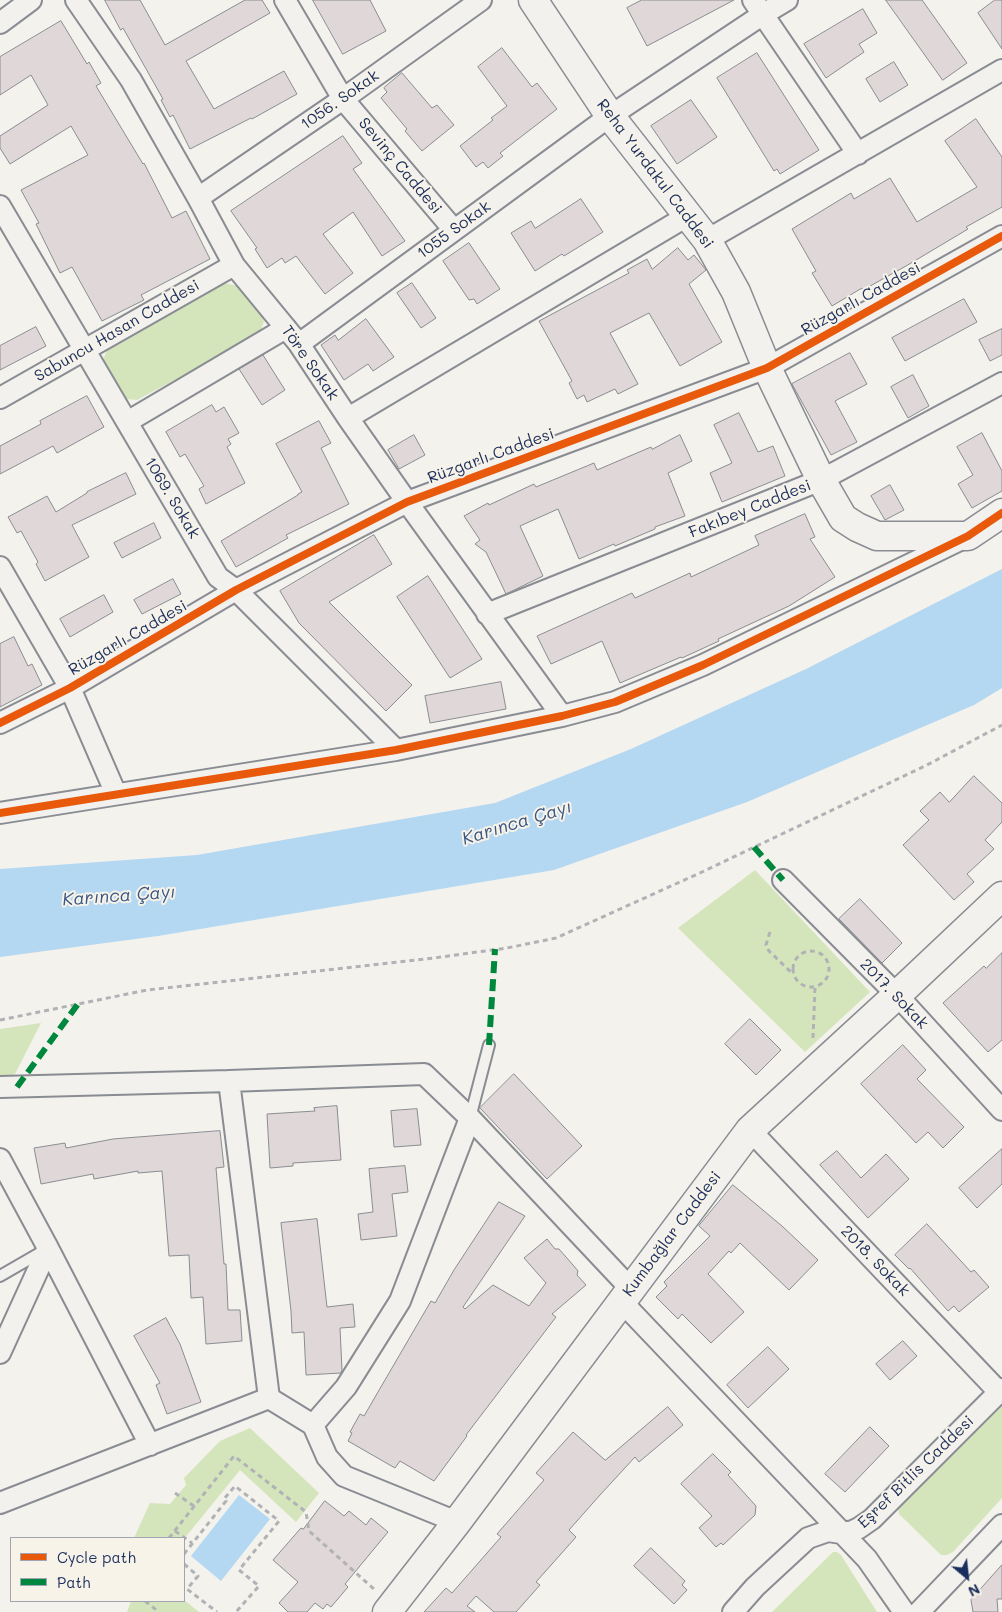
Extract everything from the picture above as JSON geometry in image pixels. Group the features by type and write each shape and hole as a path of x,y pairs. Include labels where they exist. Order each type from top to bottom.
{"main road":[{"name":"Reha Yurdakul Caddesi","path":"533,0 610,116 707,240 736,292 767,368 821,480 842,518 877,536 968,536"},
{"path":"968,536 1002,513"},
{"name":"Kumbağlar Caddesi","path":"390,1608 457,1522 750,1130 1002,896"}],"street":[{"path":"0,23 30,0"},
{"name":"Töre Sokak","path":"76,0 131,80 234,265 298,344 407,502 562,716"},
{"name":"Sevinç Caddesi","path":"285,0 343,99 454,230"},
{"name":"1056. Sokak","path":"198,198 343,99 481,0"},
{"name":"1055 Sokak","path":"298,344 757,7 788,0"},
{"path":"757,7 858,154"},
{"path":"707,240 1002,70"},
{"name":"1069. Sokak","path":"0,206 218,576 236,590 396,750"},
{"path":"348,418 689,215"},
{"name":"Rüzgarlı Caddesi","path":"0,723 70,688 236,590 407,502 767,368 1002,236"},
{"name":"Sabuncu Hasan Caddesi","path":"0,398 234,265"},
{"path":"127,422 286,328"},
{"name":"Fakıbey Caddesi","path":"487,614 821,480 1002,382"},
{"path":"0,813 396,750 562,716 616,702 702,665 968,536"},
{"path":"0,566 70,688 116,794"},
{"name":"2017. Sokak","path":"783,880 897,995 1002,1110"},
{"path":"0,1087 424,1074 470,1118 841,1533 867,1559 904,1612"},
{"path":"229,1081 269,1398"},
{"path":"313,1424 346,1387 400,1301 470,1118"},
{"name":"2018. Sokak","path":"750,1130 1001,1390"},
{"path":"0,1159 150,1445"},
{"path":"0,1352 48,1248"},
{"name":"Eşref Bitlis Caddesi","path":"733,1612 755,1587 808,1538 828,1532 841,1533 859,1528 872,1519 1001,1390"},
{"path":"269,1398 313,1424 327,1457 344,1476 457,1522"},
{"path":"0,1503 269,1398"},
{"path":"920,1612 1002,1525"}],"lane":[{"path":"470,1118 489,1045"},
{"path":"0,1276 48,1248"}],"path":[{"path":"0,1020 147,990 507,948 556,938 702,872 927,765 1002,725"},
{"path":"770,932 766,945 800,984 806,987 815,987 823,983 829,973 827,961 819,953 807,951 802,953 794,962 793,975"},
{"path":"811,1074 815,987"},
{"path":"170,1537 234,1456 306,1512 309,1531 390,1608"},
{"path":"185,1553 226,1501 224,1499 235,1486 279,1521 239,1570 259,1586 236,1612"},
{"path":"175,1493 194,1506"},
{"path":"175,1531 184,1537"},
{"path":"185,1538 192,1543"},
{"path":"185,1565 198,1576 187,1589 216,1612"},
{"path":"146,1602 159,1612"}],"green space":[{"path":"224,283 243,287 264,321 260,334 137,400 127,399 102,362 108,348"},
{"path":"755,870 870,992 805,1052 678,928"},
{"path":"41,1023 15,1074 0,1079 0,1029"},
{"path":"1002,1401 1002,1498 953,1552 941,1555 899,1514 898,1507"},
{"path":"250,1428 319,1493 296,1522 240,1470 185,1538 134,1537 150,1503 170,1504 186,1485 184,1478 220,1441"},
{"path":"833,1552 841,1555 877,1612 772,1612"},
{"path":"185,1601 199,1612 127,1612 131,1602"}],"water":[{"name":"Karınca Çayı","path":"1002,569 1002,688 974,705 747,802 554,870 158,936 0,957 0,869 197,855 495,803 631,749 806,669"},
{"path":"239,1495 270,1519 221,1581 191,1556"}],"building":[{"path":"105,0 140,0 165,45 245,0 262,0 270,13 186,61 214,109 284,71 297,94 252,119 190,149 173,115 170,117 161,100 163,99"},
{"path":"313,0 370,0 386,31 343,54"},
{"path":"642,0 734,0 647,46 627,8"},
{"path":"886,0 922,0 967,63 943,80"},
{"path":"995,0 1002,0 1002,49 978,13"},
{"path":"863,9 877,33 859,44 864,52 826,78 804,44"},
{"path":"61,21 101,83 96,86 144,163 172,218 186,211 210,259 141,295 144,300 102,321 72,267 60,273 36,224 39,223 21,190 88,155 71,126 10,164 0,148 0,136 48,105 31,75 0,95 0,57"},
{"path":"502,48 532,87 537,83 557,109 500,153 503,156 488,168 483,162 476,167 460,146 493,120 491,118 507,106 478,67"},
{"path":"757,53 819,150 780,174 777,169 774,171 717,78"},
{"path":"894,62 908,85 880,102 866,79"},
{"path":"402,73 432,108 437,105 454,125 422,151 405,131 407,129 381,98 387,92 384,88"},
{"path":"691,100 717,137 677,164 651,126"},
{"path":"976,119 1002,157 1002,207 966,227 968,229 906,266 863,290 862,288 832,306 812,273 816,271 792,229 851,193 854,199 890,178 917,222 977,187 945,141"},
{"path":"343,136 362,163 353,169 405,241 382,256 353,212 323,234 353,273 325,294 296,256 285,263 282,258 267,268 255,249 257,248 231,211"},
{"path":"581,199 603,232 535,271 511,233 531,221 535,228"},
{"path":"469,243 500,289 477,304 474,299 469,300 443,261"},
{"path":"678,248 688,260 694,255 706,270 689,284 722,342 680,366 649,313 610,333 638,384 618,394 615,389 587,402 584,395 577,399 569,383 572,381 539,321 629,273 627,270 647,259 652,269"},
{"path":"412,283 436,318 421,328 397,293"},
{"path":"964,299 977,322 905,361 892,338"},
{"path":"366,319 394,357 373,371 368,364 344,380 321,345 335,335 338,340"},
{"path":"36,327 46,346 0,370 0,346"},
{"path":"1002,329 1002,355 990,361 979,340"},
{"path":"850,353 867,384 835,401 857,442 831,455 792,384"},
{"path":"263,355 285,390 262,405 239,369"},
{"path":"913,375 929,406 908,418 891,387"},
{"path":"87,396 104,427 57,453 53,446 0,474 0,446 41,424 40,421"},
{"path":"212,405 216,412 224,407 239,433 228,439 231,444 227,447 245,483 206,504 199,489 204,486 185,454 180,457 166,432"},
{"path":"739,413 758,452 773,446 785,476 722,502 710,473 732,463 714,425"},
{"path":"319,421 331,443 321,448 349,504 286,535 288,538 236,567 221,541 302,492 276,444"},
{"path":"982,433 1002,471 1002,491 972,508 958,484 973,475 957,447"},
{"path":"414,435 425,455 399,469 388,450"},
{"path":"680,435 692,461 668,473 685,516 579,559 558,509 520,526 543,576 506,594 486,552 475,544 480,540 464,516 488,503 489,505 534,484 536,487 594,463 597,470 651,447 652,449"},
{"path":"126,473 136,494 72,525 89,557 45,581 36,564 38,562 21,531 17,533 8,517 47,496 56,512 87,492"},
{"path":"890,485 904,510 885,520 871,496"},
{"path":"805,514 815,537 810,539 835,577 789,606 682,658 620,683 602,641 551,664 537,636 632,593 635,598 690,573 691,577 759,545 755,536"},
{"path":"154,523 161,538 122,558 114,543"},
{"path":"374,535 392,564 329,602 412,685 386,711 299,623 280,591"},
{"path":"428,576 482,659 450,678 397,597"},
{"path":"173,579 181,594 142,614 134,600"},
{"path":"104,595 113,612 70,637 60,619"},
{"path":"14,637 28,666 32,664 42,685 0,707 0,644"},
{"path":"501,682 506,709 430,723 425,696"},
{"path":"974,776 1002,803 1002,822 985,840 994,849 967,874 974,882 954,900 903,845 929,820 920,811 940,792 949,802"},
{"path":"860,899 902,943 882,963 839,919"},
{"path":"1002,953 1002,1040 988,1052 943,1003 984,966 986,968"},
{"path":"750,1019 781,1050 756,1075 725,1044"},
{"path":"903,1045 926,1070 917,1079 964,1127 943,1148 928,1132 916,1143 861,1084"},
{"path":"514,1074 582,1146 547,1179 480,1108"},
{"path":"337,1106 341,1160 293,1163 293,1166 270,1168 267,1114 315,1111 314,1108"},
{"path":"417,1109 421,1145 394,1147 391,1111"},
{"path":"220,1131 224,1167 216,1168 224,1264 226,1264 228,1310 240,1310 242,1341 206,1344 203,1297 191,1298 189,1255 169,1256 162,1171 138,1173 138,1171 94,1179 93,1174 41,1184 34,1148 65,1143 66,1148 113,1139"},
{"path":"1002,1149 1002,1184 977,1208 959,1188"},
{"path":"837,1151 861,1178 886,1154 909,1179 868,1218 820,1165"},
{"path":"405,1166 408,1192 392,1194 397,1236 361,1240 358,1214 373,1212 369,1169"},
{"path":"733,1185 782,1226 818,1260 789,1290 740,1243 731,1253 729,1251 708,1274 744,1312 711,1343 682,1314 678,1319 656,1297 667,1286 664,1282 710,1236 699,1226"},
{"path":"499,1202 525,1216 463,1307 465,1309 493,1285 529,1306 546,1283 524,1258 547,1239 573,1265 578,1271 577,1275 586,1285 552,1314 556,1317 466,1435 434,1481 400,1461 395,1468 348,1441 352,1433 350,1432 360,1414 364,1416 431,1301 435,1303 454,1270"},
{"path":"317,1219 327,1307 353,1304 355,1327 340,1328 341,1373 306,1375 304,1332 292,1333 281,1223"},
{"path":"927,1224 971,1272 974,1270 989,1287 959,1312 954,1306 948,1311 910,1268 895,1255"},
{"path":"166,1318 180,1344 201,1402 167,1414 156,1385 160,1383 134,1336"},
{"path":"903,1341 917,1356 890,1380 876,1364"},
{"path":"768,1347 789,1369 748,1408 727,1385"},
{"path":"668,1407 683,1425 639,1462 635,1457 600,1495 569,1530 576,1537 536,1582 540,1585 516,1612 494,1612 476,1596 467,1606 475,1612 424,1612 446,1588 452,1593 501,1537 497,1534 544,1480 536,1473 573,1432 605,1460"},
{"path":"870,1427 889,1446 845,1492 825,1474"},
{"path":"713,1454 731,1472 728,1475 756,1506 755,1515 723,1545 721,1543 716,1547 699,1528 712,1516 681,1484"},
{"path":"325,1501 344,1516 349,1511 366,1525 371,1518 388,1532 345,1584 348,1587 331,1607 327,1604 323,1609 315,1603 307,1612 288,1612 279,1603 298,1582 273,1560 301,1528 303,1529"},
{"path":"651,1548 685,1581 682,1585 687,1590 674,1604 634,1566"},
{"path":"1002,1565 1002,1599 997,1599 998,1612 973,1612 971,1600"}],"marked path":[{"path":"754,847 783,880"},
{"path":"489,1045 495,949"},
{"path":"17,1087 78,1004"}],"cycle path":[{"path":"0,723 70,688 236,590 407,502 767,368 1002,236"},
{"path":"0,813 396,750 562,716 615,702 703,665 968,536 1002,513"}]}
